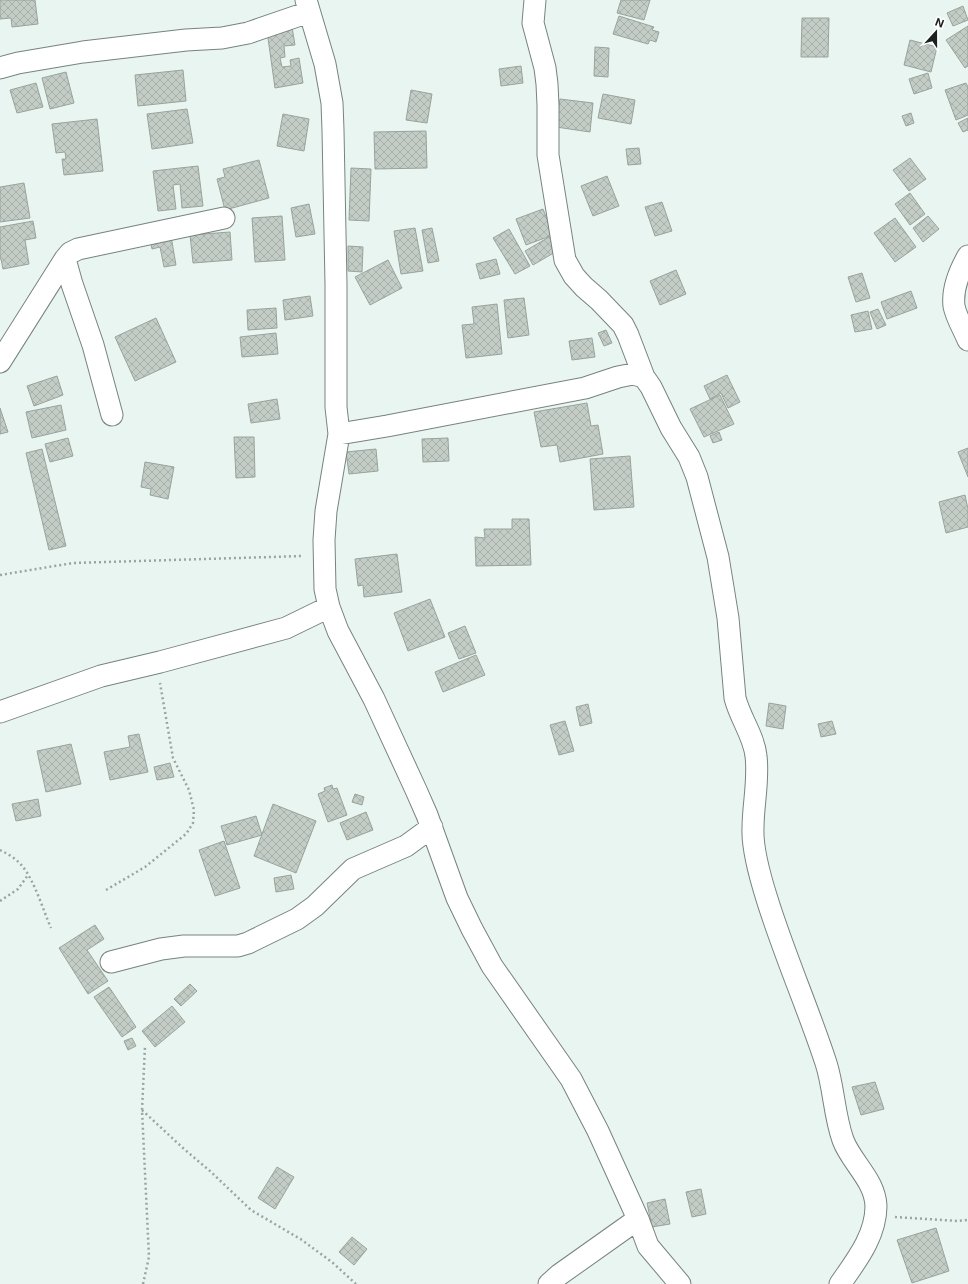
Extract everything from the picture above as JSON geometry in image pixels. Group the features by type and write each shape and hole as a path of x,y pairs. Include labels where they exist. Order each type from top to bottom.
{"street":[{"path":"534,0 533,23 545,68 547,84 548,155 565,260 574,276 623,325 644,377 651,387 671,428 689,457 697,477 718,557 728,618 735,698 752,739 756,756 753,829 754,845 766,897 815,1031 831,1080 839,1127 843,1141 871,1186 876,1205 875,1218 870,1237 858,1259 840,1284"},
{"path":"0,68 18,63 83,52 186,40 222,38 248,33 307,6 325,64 332,103 336,284 336,407 339,434 326,511 324,556 326,589 329,607 338,631 374,698 416,790 432,827 457,898 472,929 492,966 571,1078 598,1131 638,1219 644,1239 650,1249 680,1284"},
{"path":"0,362 65,259 70,254 85,248 224,218"},
{"path":"968,256 961,268 954,299 954,308 968,340"},
{"path":"65,259 93,345 112,415"},
{"path":"339,434 585,388 618,377 633,374 644,377"},
{"path":"0,712 101,676 160,662 286,628 329,607"},
{"path":"111,962 161,949 184,946 238,946 248,943 297,919 315,906 353,869 406,846 432,827"},
{"path":"549,1284 559,1275 638,1219"}],"path":[{"path":"0,575 73,563 324,556"},
{"path":"106,890 145,867 186,834 193,823 194,810 189,790 173,758 168,736 160,684 160,662"},
{"path":"0,850 17,861 23,867 28,875 51,928"},
{"path":"0,901 18,890 28,875"},
{"path":"143,1284 149,1258 142,1110 145,1046"},
{"path":"142,1110 251,1210 302,1240 356,1284"},
{"path":"875,1218 903,1217 958,1221 968,1220"}],"building":[{"path":"0,0 35,0 38,24 12,27 11,18 0,19"},
{"path":"621,0 650,0 644,20 617,13"},
{"path":"963,6 968,20 953,26 947,13"},
{"path":"619,16 654,27 652,30 659,32 656,42 650,40 648,44 613,34"},
{"path":"802,18 829,18 828,57 801,57"},
{"path":"968,26 968,66 965,68 946,40"},
{"path":"292,27 295,45 284,46 285,57 280,58 282,67 291,66 290,60 299,58 303,83 275,88 267,31"},
{"path":"910,40 937,47 931,72 904,65"},
{"path":"595,47 609,48 608,77 594,76"},
{"path":"521,66 523,83 501,86 499,69"},
{"path":"183,70 186,101 138,106 135,75"},
{"path":"66,72 74,103 50,109 42,78"},
{"path":"928,73 932,88 914,94 909,79"},
{"path":"36,83 43,107 17,113 10,90"},
{"path":"966,83 968,87 968,115 956,120 945,90"},
{"path":"411,90 432,94 427,123 406,120"},
{"path":"603,94 635,100 631,124 598,118"},
{"path":"560,99 593,103 590,132 556,127"},
{"path":"187,109 193,143 152,149 147,114"},
{"path":"911,113 914,123 906,126 902,116"},
{"path":"283,114 309,119 304,151 277,146"},
{"path":"968,118 968,130 963,132 958,123"},
{"path":"97,119 103,171 64,175 62,159 66,159 65,152 56,153 52,124"},
{"path":"426,131 427,168 375,169 374,132"},
{"path":"639,148 641,164 628,165 626,149"},
{"path":"910,158 926,179 909,191 893,170"},
{"path":"259,160 269,198 225,210 217,179 225,177 223,169"},
{"path":"198,166 203,206 182,208 180,184 173,185 176,209 158,211 153,171"},
{"path":"351,168 371,169 369,221 349,220"},
{"path":"607,176 619,206 593,216 581,186"},
{"path":"24,183 30,218 0,222 0,187"},
{"path":"910,193 925,214 910,225 895,204"},
{"path":"662,202 672,231 655,236 645,207"},
{"path":"309,204 315,234 296,237 291,208"},
{"path":"543,209 553,235 526,245 516,219"},
{"path":"282,216 285,260 255,262 252,218"},
{"path":"928,216 939,229 923,242 913,228"},
{"path":"895,218 916,247 895,262 874,233"},
{"path":"33,221 36,238 25,240 29,264 3,269 0,259 0,227"},
{"path":"415,228 423,271 401,274 394,231"},
{"path":"432,228 439,261 428,263 422,230"},
{"path":"509,229 530,266 515,274 493,238"},
{"path":"230,232 232,260 193,263 190,235"},
{"path":"171,236 176,265 164,267 160,247 152,249 150,240"},
{"path":"549,237 557,251 533,265 525,251"},
{"path":"348,246 363,247 362,272 348,271"},
{"path":"496,259 500,274 480,279 476,264"},
{"path":"388,260 402,288 370,305 355,277"},
{"path":"676,270 686,294 660,305 650,281"},
{"path":"862,273 870,298 856,302 848,277"},
{"path":"911,291 917,308 887,319 881,302"},
{"path":"310,296 313,316 285,320 283,300"},
{"path":"524,298 529,335 508,338 504,300"},
{"path":"497,304 502,354 466,358 462,325 474,324 472,307"},
{"path":"276,308 277,328 248,330 247,310"},
{"path":"878,309 886,325 877,329 870,312"},
{"path":"868,311 872,329 855,332 851,315"},
{"path":"156,318 176,362 135,381 115,337"},
{"path":"606,330 612,343 604,346 598,333"},
{"path":"276,333 278,354 242,357 240,337"},
{"path":"592,338 595,357 572,360 569,341"},
{"path":"727,375 740,402 728,408 721,393 710,399 704,386"},
{"path":"57,376 63,395 34,406 27,386"},
{"path":"720,395 734,424 704,437 690,409"},
{"path":"277,399 280,419 251,423 248,404"},
{"path":"587,403 591,426 598,425 603,454 560,462 557,445 541,447 534,412"},
{"path":"61,405 66,430 32,438 26,412"},
{"path":"0,408 8,432 0,434"},
{"path":"719,432 722,440 713,443 710,436"},
{"path":"234,437 254,437 255,477 236,478"},
{"path":"68,438 73,456 50,462 45,444"},
{"path":"448,438 449,461 423,462 422,439"},
{"path":"968,448 968,477 958,452"},
{"path":"42,449 66,546 49,550 26,453"},
{"path":"376,449 378,471 349,474 346,452"},
{"path":"630,456 634,507 594,510 590,459"},
{"path":"145,462 174,467 168,499 150,495 151,489 141,487"},
{"path":"965,495 968,509 968,527 946,533 939,502"},
{"path":"512,519 529,519 531,565 476,566 475,537 485,538 484,529 512,529"},
{"path":"397,554 402,592 364,597 363,585 358,586 355,559"},
{"path":"430,599 445,637 408,651 394,613"},
{"path":"465,626 476,653 459,659 448,633"},
{"path":"476,655 485,675 443,692 435,672"},
{"path":"769,703 786,706 783,729 766,726"},
{"path":"588,704 592,723 580,726 576,707"},
{"path":"565,721 574,751 559,755 550,725"},
{"path":"832,721 836,734 821,737 818,724"},
{"path":"139,734 148,772 110,780 104,752 130,747 128,736"},
{"path":"71,744 81,784 46,792 37,751"},
{"path":"170,763 174,777 157,780 154,767"},
{"path":"332,785 333,789 337,788 347,815 328,822 318,794 325,791 324,788"},
{"path":"355,794 364,797 362,805 352,802"},
{"path":"38,799 41,816 16,821 12,804"},
{"path":"273,804 316,821 296,873 254,856"},
{"path":"366,812 373,830 347,840 340,823"},
{"path":"256,816 262,835 227,845 221,826"},
{"path":"224,841 240,888 215,896 199,850"},
{"path":"291,875 294,889 276,892 274,878"},
{"path":"95,925 104,939 87,950 108,981 88,994 59,948"},
{"path":"190,984 197,991 181,1006 174,999"},
{"path":"109,987 136,1027 122,1037 94,997"},
{"path":"172,1006 185,1022 155,1047 142,1031"},
{"path":"132,1038 136,1046 128,1050 124,1041"},
{"path":"875,1082 884,1109 861,1115 852,1087"},
{"path":"277,1167 294,1177 275,1209 258,1198"},
{"path":"701,1189 706,1214 692,1217 686,1192"},
{"path":"665,1199 670,1224 652,1227 647,1203"},
{"path":"936,1228 949,1271 912,1283 897,1240"},
{"path":"352,1237 367,1249 354,1265 339,1252"}]}
